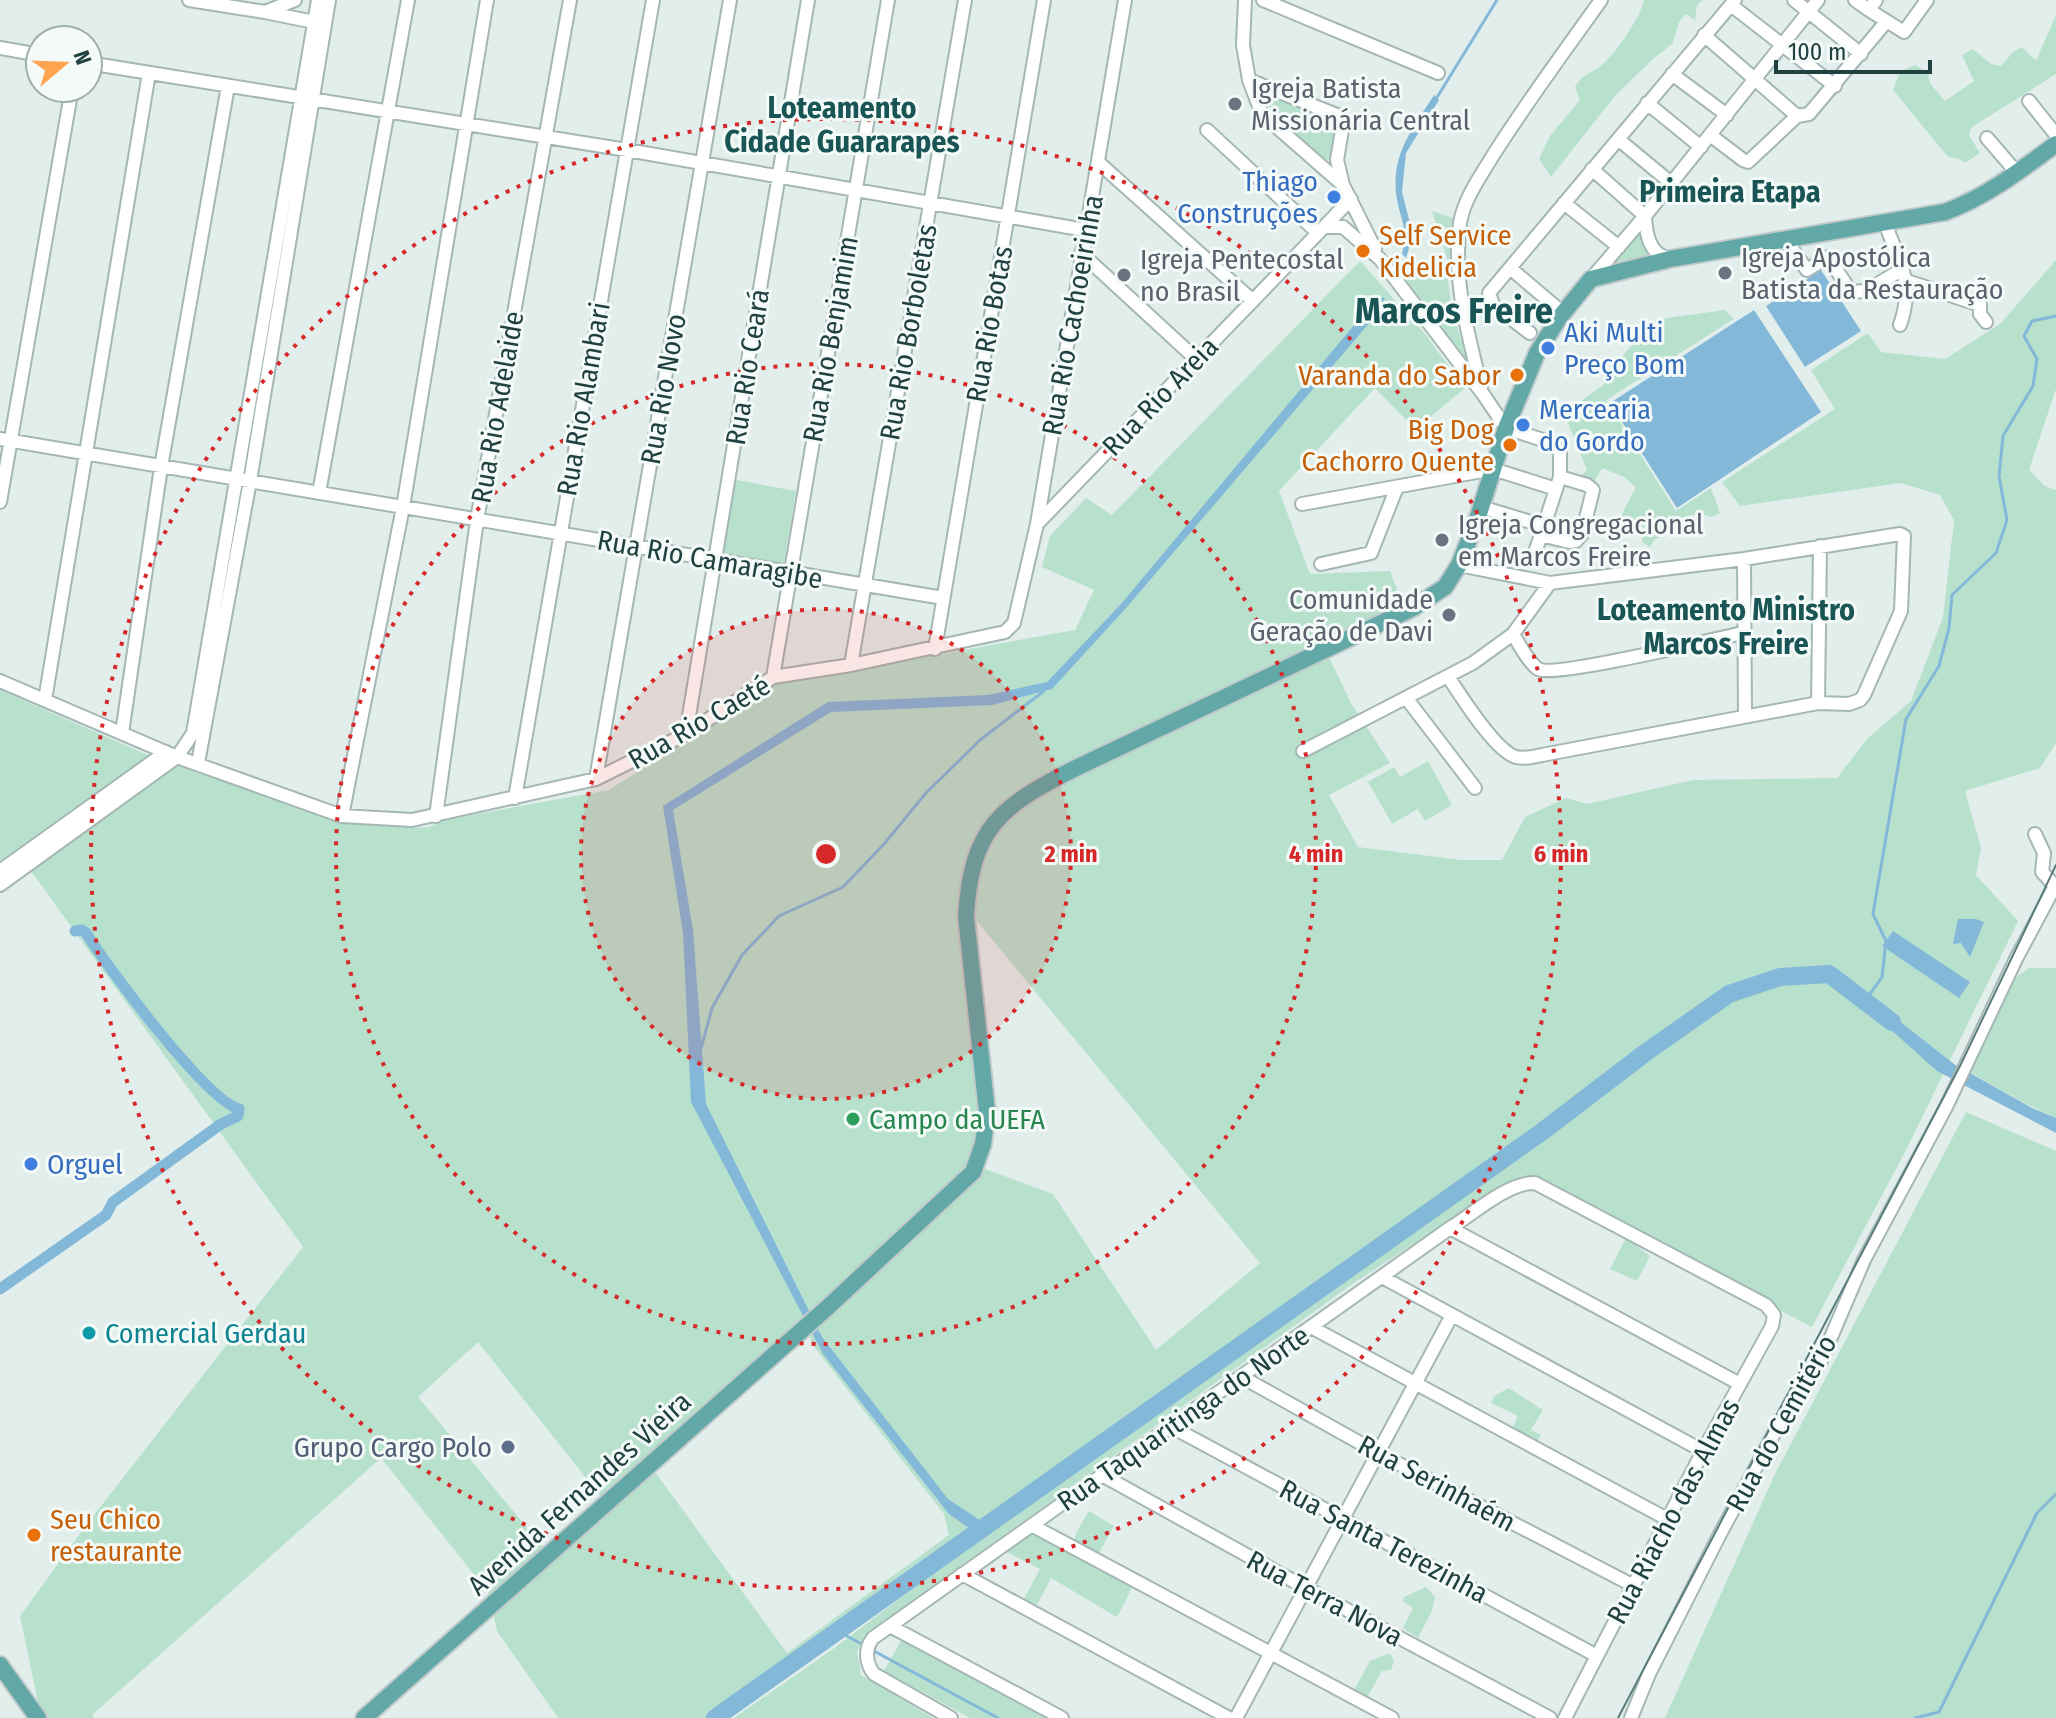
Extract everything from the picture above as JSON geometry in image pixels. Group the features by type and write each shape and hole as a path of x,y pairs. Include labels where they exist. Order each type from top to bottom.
{"main road":[{"path":"1459,565 1506,428 1537,353 1563,313 1591,279 1670,259 1923,217 1967,204 2017,173 2056,136"},
{"name":"Avenida Fernandes Vieira","path":"364,1718 808,1325 973,1172 979,1159 987,1112 967,906 973,861 979,846 993,823 1008,807 1039,787 1413,608 1445,587 1459,565"},
{"path":"0,1665 38,1718"}],"street":[{"path":"189,0 314,22"},
{"path":"265,12 295,0"},
{"path":"308,99 318,0"},
{"path":"198,763 308,99 329,0"},
{"path":"319,493 408,0"},
{"path":"342,816 403,507 487,0"},
{"name":"Rua Rio Adelaide","path":"436,816 477,520 570,0"},
{"name":"Rua Rio Alambari","path":"515,798 653,0"},
{"name":"Rua Rio Novo","path":"596,779 730,0"},
{"name":"Rua Rio Ceará","path":"686,734 808,0"},
{"name":"Rua Rio Benjamim","path":"773,677 888,0"},
{"name":"Rua Rio Borboletas","path":"851,665 965,0"},
{"name":"Rua Rio Botas","path":"935,649 1044,0"},
{"name":"Rua Rio Cachoeirinha","path":"1011,627 1037,524 1125,0"},
{"path":"1245,0 1243,45 1249,80 1262,114 1343,185"},
{"path":"1263,0 1438,73"},
{"path":"1483,394 1464,318 1458,279 1460,220 1472,190 1503,139 1601,0"},
{"path":"1794,0 1861,54"},
{"path":"1591,279 1818,0"},
{"path":"1855,0 1873,5 1886,22 1904,32 1927,0"},
{"path":"1530,333 1493,305 1489,293 1733,2 1835,86"},
{"path":"1710,135 1748,162 1797,116 1809,114 1886,22"},
{"path":"1704,35 1797,116"},
{"path":"1,53 24,54"},
{"path":"104,66 627,150 1085,230"},
{"path":"45,700 149,73"},
{"path":"1672,74 1727,115"},
{"path":"1249,80 1342,117 1337,160 1343,185 1380,259"},
{"path":"122,733 161,467 228,86"},
{"path":"2029,101 2056,136"},
{"path":"1647,103 1701,147"},
{"path":"0,502 5,440 69,104"},
{"path":"1207,130 1321,230 1343,227 1380,259 1506,428 1557,447 1562,454 1558,483 1534,555"},
{"path":"1987,138 2017,173"},
{"path":"1618,139 1671,183"},
{"path":"1098,162 1253,301"},
{"path":"1592,169 1645,216 1649,241 1658,254 1670,259"},
{"name":"Rua Rio Areia","path":"1037,524 1351,199"},
{"path":"1564,203 1619,247"},
{"path":"1885,223 1908,300 1900,325"},
{"path":"1785,239 1807,270 1828,257 1851,292 1866,291 1902,277 1980,305 1980,314 1986,322"},
{"path":"1081,253 1196,359"},
{"path":"1510,268 1563,313"},
{"name":"Rua Rio Camaragibe","path":"5,440 943,598"},
{"path":"1302,504 1493,469 1558,483 1587,485 1593,490 1582,534 1572,542 1481,507"},
{"path":"0,885 172,754 193,733 244,480"},
{"path":"1321,564 1371,553 1397,487"},
{"path":"1449,678 1496,742 1517,757 1542,755 1818,703 1849,704 1864,695 1901,611 1903,534 1744,559 1550,583 1459,565"},
{"path":"1818,703 1820,546"},
{"path":"1744,559 1745,716"},
{"path":"1303,751 1449,678 1513,634 1550,583"},
{"name":"Rua Rio Caeté","path":"0,681 172,754 342,816 412,820 596,779 686,734 773,677 935,649 1005,632 1011,627"},
{"path":"1513,634 1533,664 1545,671 1743,633"},
{"path":"1407,699 1475,788"},
{"path":"0,871 172,754"},
{"path":"2035,834 2044,853 2042,872 2056,886"},
{"name":"Rua do Cemitério","path":"1631,1718 1649,1674 1719,1536 1792,1400 1820,1363 1864,1260 1956,1087 2016,959 2056,886"},
{"name":"Rua Taquaritinga do Norte","path":"951,1718 874,1674 867,1659 870,1642 1170,1426 1512,1187 1535,1183 1766,1305"},
{"path":"1450,1228 1740,1384"},
{"path":"1382,1277 1703,1451"},
{"name":"Rua Riacho das Almas","path":"1565,1718 1703,1451 1772,1326 1774,1315 1766,1305"},
{"path":"1236,1718 1452,1315"},
{"path":"1311,1327 1669,1520"},
{"name":"Rua Serinhaém","path":"1242,1377 1378,1453 1634,1586"},
{"name":"Rua Santa Terezinha","path":"1170,1426 1597,1656"},
{"name":"Rua Terra Nova","path":"1102,1475 1550,1718"},
{"path":"1033,1526 1392,1718"},
{"path":"962,1574 1229,1718"},
{"path":"890,1626 1062,1718"}],"green space":[{"path":"1644,0 1703,0 1697,5 1695,20 1686,14 1679,22 1673,43 1614,97 1551,177 1539,159 1550,136 1580,100 1575,87 1615,51"},
{"path":"2056,15 2056,74 1972,127 1969,135 1980,153 1965,163 1948,157 1893,90 1900,72 1915,65 1928,73 1930,83 1945,101 1974,81 1962,55 1973,49 1991,64 2001,66 2022,47 2036,61"},
{"path":"1263,92 1341,121 1332,158 1327,160 1299,141 1260,95"},
{"path":"1432,211 1453,218 1449,264"},
{"path":"1643,223 1654,256 1607,268"},
{"path":"1443,255 1457,326 1477,381 1399,270"},
{"path":"2056,260 2056,389 2029,470 2045,486 2056,490 2056,743 2040,768 1965,791 1981,848 1976,875 2018,921 1907,1148 1812,1327 1527,1178 1511,1180 1351,1285 864,1636 857,1652 861,1675 933,1718 734,1718 1334,1284 1294,1307 715,1718 558,1718 497,1631 488,1592 381,1458 92,1715 94,1718 49,1718 38,1702 20,1616 87,1524 303,1247 31,871 175,765 338,821 407,828 429,827 444,820 609,790 775,684 1075,630 1094,590 1042,567 1050,536 1086,498 1112,515 1360,261 1425,334 1465,388 1429,418 1410,424 1375,388 1279,491 1310,574 1390,571 1400,597 1326,651 1351,703 1390,763 1329,795 1358,847 1461,860 1502,860 1525,817 1566,798 1587,804 1693,780 1837,778 1868,738 1911,701 1943,617 1954,520 1940,495 1901,483 1740,506 1722,482 1835,409 1811,370 1868,333 1881,352 1945,359 2000,324","holes":["969,889 976,920 1260,1263 1156,1350 1053,1194 977,1166 987,1112","808,1327 812,1344 944,1514 949,1535 787,1653 650,1465","478,1342 606,1503 549,1554 418,1397"]},
{"path":"1725,310 1734,319 1606,400 1676,511 1711,488 1720,513 1711,517 1700,513 1688,516 1689,523 1654,540 1650,547 1642,542 1645,528 1632,522 1627,533 1621,537 1612,533 1636,487 1624,477 1602,468 1593,484 1579,478 1587,470 1567,421 1577,419 1586,410 1582,400 1603,385 1613,367 1650,324 1666,318"},
{"path":"731,479 796,491 783,569 718,557"},
{"path":"0,690 150,756 0,865"},
{"path":"1428,761 1452,805 1425,821 1418,809 1392,824 1368,782 1394,767 1400,777"},
{"path":"2029,968 2056,968 2056,1118 1971,1073 2015,978"},
{"path":"1966,1112 2056,1151 2056,1718 1665,1718 1775,1474"},
{"path":"1626,1238 1650,1256 1637,1281 1610,1269"},
{"path":"1509,1388 1543,1410 1531,1430 1541,1435 1535,1445 1511,1432 1518,1416 1491,1403 1494,1396"},
{"path":"1089,1511 1114,1526 1098,1555 1074,1541"},
{"path":"1034,1533 1132,1588 1117,1617 1051,1578 1037,1605 1024,1599 1040,1569 1005,1551"},
{"path":"1426,1587 1435,1597 1432,1611 1418,1638 1403,1628 1413,1608 1403,1601 1404,1597"},
{"path":"902,1639 1045,1718 970,1718 884,1671"},
{"path":"1390,1653 1394,1661 1391,1670 1382,1671 1367,1698 1352,1694 1370,1661"}],"water":[{"path":"1434,95 1439,100 1406,153 1402,192 1413,235 1406,258 1402,254 1404,229 1396,193 1397,165 1412,129"},
{"path":"1821,270 1861,331 1805,367 1766,306"},
{"path":"1375,300 1383,307 1127,607 1052,689 992,705 831,712 673,810 693,930 706,1104 822,1337 948,1499 987,1525 976,1533 949,1514 823,1354 691,1102 683,933 663,806 828,702 988,695 1047,682 1121,604"},
{"path":"1754,310 1821,412 1677,508 1610,403"},
{"path":"1958,919 1984,922 1970,957 1961,943 1953,944"},
{"path":"1893,931 1970,982 1959,998 1882,946"},
{"path":"1879,1005 1954,1064 2056,1118 2056,1133 1937,1071 1870,1011"}],"waterway":[{"path":"1436,99 1497,0"},
{"path":"1377,306 1383,299"},
{"path":"1865,1001 1882,977 1886,941 1873,914 1906,719 1939,666 1949,628 1952,595 1996,553 2007,520 1999,476 2003,436 2033,386 2037,359 2024,336 2032,321 2056,316"},
{"path":"700,1052 712,1008 742,955 779,916 843,887 926,793 980,740 1044,691"},
{"path":"0,1289 106,1215 113,1202 221,1124 238,1116 239,1109 224,1100 181,1058 114,974 86,933 75,931"},
{"path":"715,1718 1543,1131 1729,994 1780,977 1829,974 1892,1022"},
{"path":"1915,1718 1939,1712 2037,1513 2056,1494"},
{"path":"837,1631 860,1643"},
{"path":"872,1650 998,1718"}],"tram line":[{"path":"1618,1718 1961,1064 2056,865"}],"place":[{"name":"Igreja Batista Missionária Central","path":"1235,104"},
{"name":"Thiago Construções","path":"1334,197"},
{"name":"Self Service Kidelicia","path":"1363,251"},
{"name":"Igreja Apostólica Batista da Restauração","path":"1725,273"},
{"name":"Igreja Pentecostal no Brasil","path":"1124,275"},
{"name":"Aki Multi Preço Bom","path":"1548,348"},
{"name":"Varanda do Sabor","path":"1517,375"},
{"name":"Mercearia do Gordo","path":"1523,425"},
{"name":"Big Dog Cachorro Quente","path":"1510,445"},
{"name":"Igreja Congregacional em Marcos Freire","path":"1442,540"},
{"name":"Comunidade Geração de Davi","path":"1449,615"},
{"name":"Campo da UEFA","path":"853,1119"},
{"name":"Orguel","path":"31,1164"},
{"name":"Comercial Gerdau","path":"89,1333"},
{"name":"Grupo Cargo Polo","path":"508,1447"},
{"name":"Seu Chico restaurante","path":"34,1535"}],"district":[{"name":"Loteamento Cidade Guararapes","path":"842,125"},
{"name":"Primeira Etapa","path":"1730,192"},
{"name":"Marcos Freire","path":"1454,310"},
{"name":"Loteamento Ministro Marcos Freire","path":"1726,627"}]}
